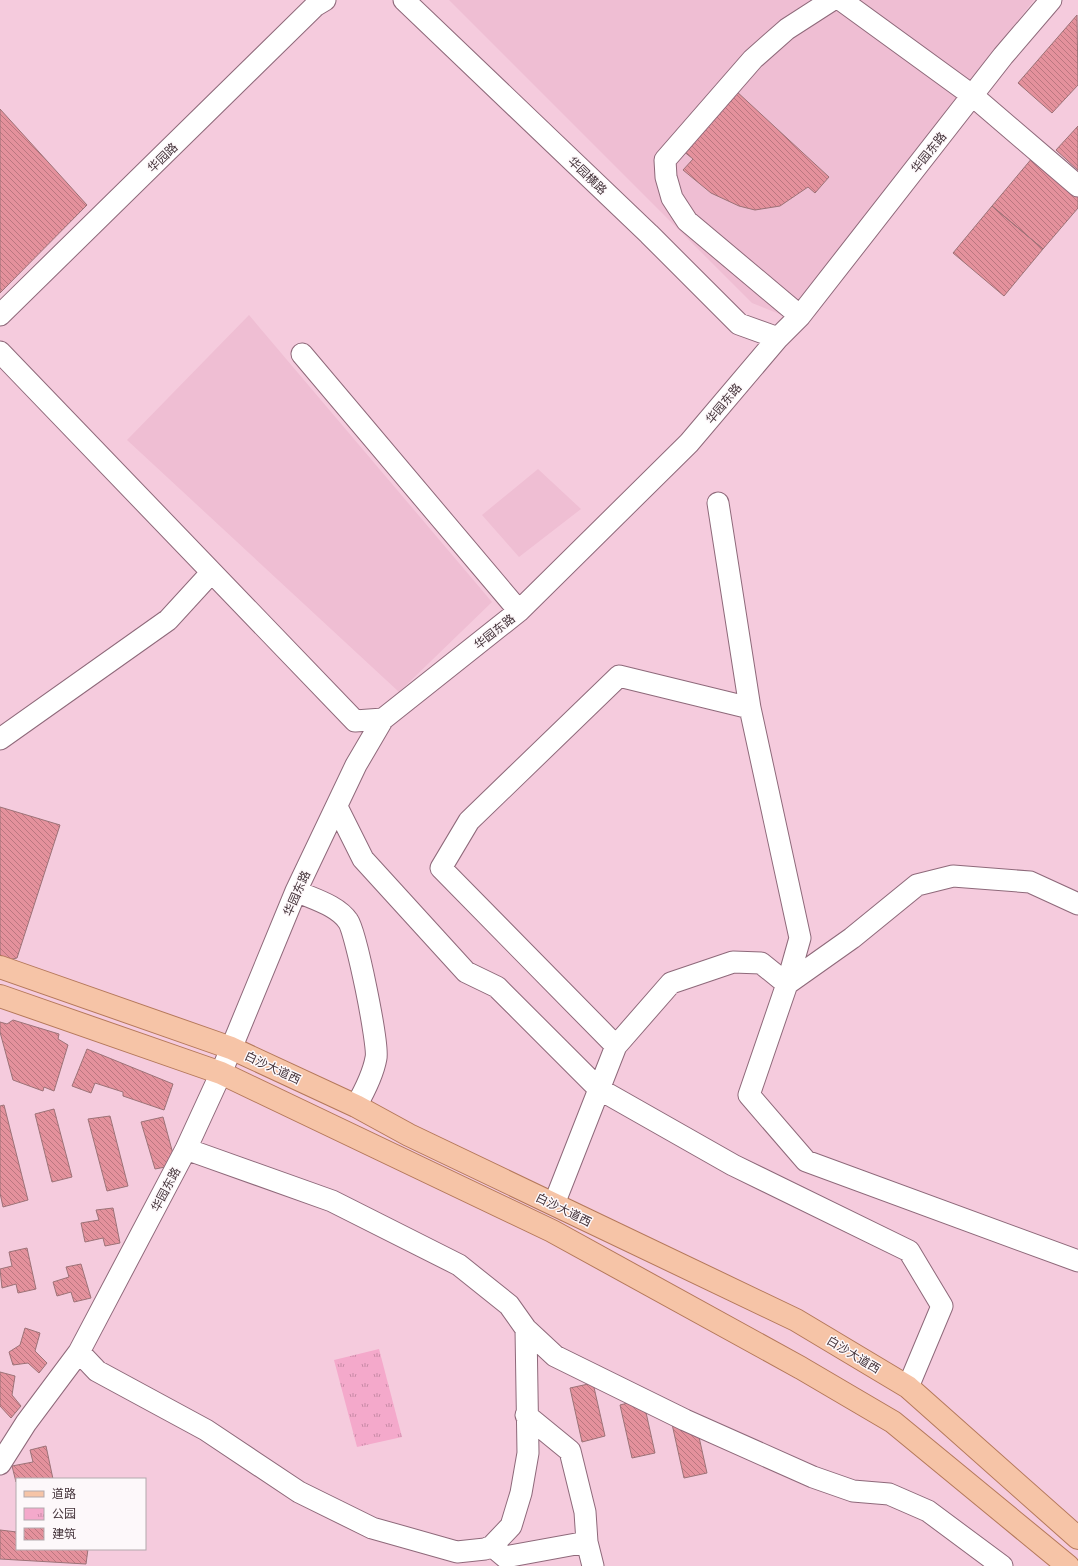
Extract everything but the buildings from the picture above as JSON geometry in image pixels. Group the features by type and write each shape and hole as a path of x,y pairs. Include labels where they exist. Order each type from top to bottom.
{"main road":[{"name":"白沙大道西","path":"0,967 231,1048 356,1106 408,1135 796,1320 908,1387 1078,1538"},
{"name":"白沙大道西","path":"0,996 221,1073 552,1231 801,1368 893,1422 1068,1566"}],"street":[{"name":"华园路","path":"0,315 315,6 325,0"},
{"name":"华园横路","path":"404,0 650,234 739,324 778,338"},
{"path":"800,316 687,221 672,198 666,177 665,160 753,59 787,30 832,0"},
{"path":"841,0 972,96 1078,186"},
{"name":"华园东路","path":"0,1464 26,1423 78,1352 186,1149 221,1073 296,891 356,765 383,719 519,611 689,443 778,338 800,316 1003,56 1051,0"},
{"path":"0,352 355,721 383,719"},
{"path":"302,354 519,611"},
{"path":"718,503 750,708 800,938 788,984 749,1095 806,1161 1078,1261"},
{"path":"0,739 168,620 211,573"},
{"path":"616,1046 441,868 470,821 619,676 750,708"},
{"path":"337,807 363,859 466,972 497,987 599,1089 733,1164 908,1251 942,1306 908,1387"},
{"path":"788,984 852,938 917,885 953,876 1030,882 1078,904"},
{"path":"296,891 339,912 348,921 355,935 373,1027 376,1057 356,1106"},
{"path":"554,1204 616,1046 672,984 733,962 754,962 761,963 788,984"},
{"path":"186,1149 332,1201 459,1265 509,1304 526,1329 555,1356 685,1420 813,1477 853,1491 889,1494 928,1511 1002,1566"},
{"path":"488,1554 511,1526 521,1493 528,1453 526,1414 526,1329"},
{"path":"78,1352 97,1371 206,1430 299,1492 365,1525 457,1552 488,1554 505,1557 587,1542"},
{"path":"526,1414 570,1451 585,1512 587,1542 593,1566"}],"shaded area":[{"path":"449,0 1034,0 787,317 752,303"},
{"path":"249,315 492,602 399,692 127,440"},
{"path":"538,469 581,509 519,557 482,515"}],"green space":[{"path":"379,1349 402,1437 357,1447 334,1360"}]}
